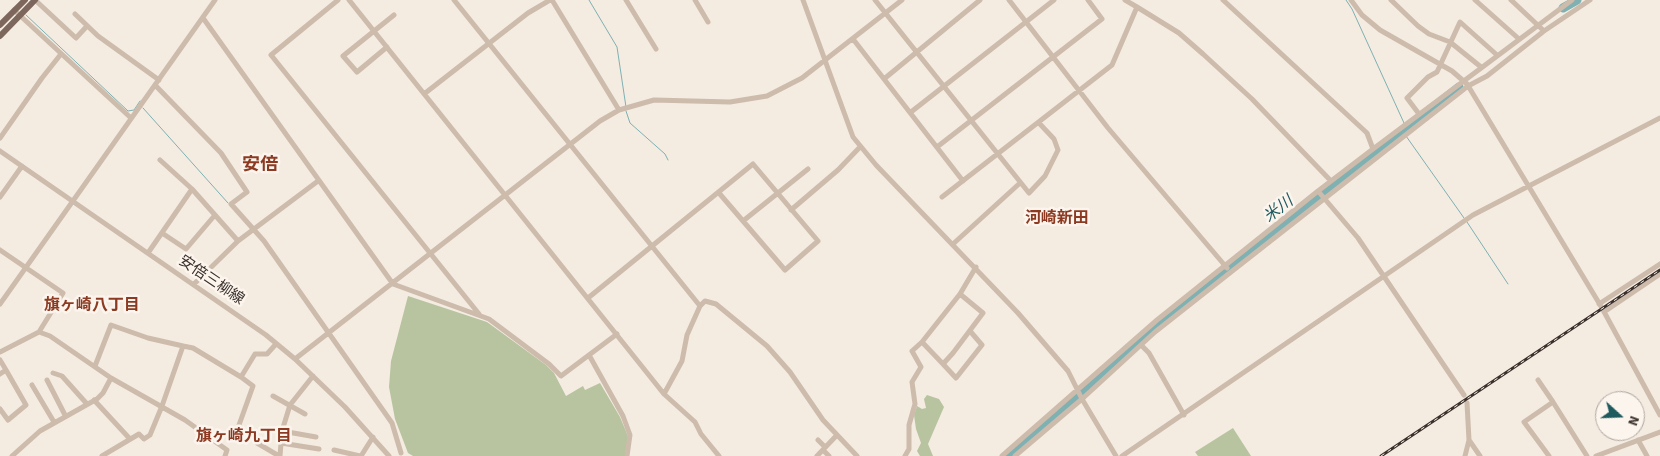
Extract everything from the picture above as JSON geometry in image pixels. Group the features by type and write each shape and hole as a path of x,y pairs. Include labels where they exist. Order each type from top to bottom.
{"main road":[{"path":"0,36 25,0"},
{"path":"0,25 35,0"}],"street":[{"path":"35,0 76,38 87,26"},
{"path":"0,304 215,0"},
{"path":"338,0 270,54 479,315"},
{"path":"349,0 664,394 695,422 701,434 720,456"},
{"path":"454,0 700,306"},
{"path":"424,94 528,13 551,0 618,110"},
{"path":"626,0 656,49"},
{"path":"695,0 708,22"},
{"path":"803,0 853,137 860,147 976,267 1068,371 1116,456"},
{"path":"875,0 942,87 1028,193 1045,176 1058,150 1054,139 1039,123"},
{"path":"295,359 327,332 393,284 570,144 618,110 654,100 730,102 752,100 781,90 825,60 902,0"},
{"path":"884,79 980,0"},
{"path":"1009,0 1079,91 1231,272"},
{"path":"911,112 1054,0"},
{"path":"937,147 1102,18 1088,0"},
{"path":"1125,0 1179,34 1203,54 1252,99 1331,181"},
{"path":"1223,0 1367,133 1373,148"},
{"path":"1351,0 1362,15 1380,30 1442,66 1466,83 1600,304 1660,415"},
{"path":"1391,0 1418,26 1429,34 1450,42 1481,66"},
{"path":"1475,0 1519,39"},
{"path":"1511,0 1541,26"},
{"path":"1015,456 1157,320 1466,83 1481,66 1519,39 1590,0"},
{"path":"1002,456 1231,272 1321,195 1331,181 1419,114 1466,83 1487,76 1568,1"},
{"path":"942,197 1116,61 1137,7"},
{"path":"17,13 131,118"},
{"path":"75,14 98,36 157,83 221,153 247,192 232,204 253,228 392,422 401,455"},
{"path":"387,47 357,72 343,56 394,15"},
{"path":"203,18 393,284 479,315 507,332 549,364 561,376 617,334"},
{"path":"1419,114 1407,98 1428,77 1438,72 1460,22 1497,55"},
{"path":"853,39 963,181"},
{"path":"0,138 61,54"},
{"path":"1122,456 1473,215 1527,185 1660,118"},
{"path":"791,210 838,170 860,147"},
{"name":"安倍三柳線","path":"0,151 194,284 276,344 313,376 389,456"},
{"path":"160,160 192,189 238,241"},
{"path":"588,298 753,164 818,241 785,270 719,193"},
{"path":"0,197 22,166"},
{"path":"742,222 808,169"},
{"path":"194,284 253,228 318,181"},
{"path":"953,244 1020,183"},
{"path":"148,253 192,189"},
{"path":"1321,195 1358,238 1464,395"},
{"path":"162,234 186,249 215,215"},
{"path":"0,250 63,293 40,332 0,352"},
{"path":"1600,304 1660,264"},
{"path":"905,456 909,449 908,425 915,404 912,382 921,367 912,351 922,342 960,294 976,267"},
{"path":"1604,312 1660,274"},
{"path":"943,364 983,313 960,294"},
{"path":"664,394 682,361 687,335 700,306 705,301 716,304 780,358 823,420 857,456"},
{"path":"95,366 111,326 148,338 193,348 253,386 239,425"},
{"path":"922,342 956,378 982,345 970,330"},
{"path":"40,332 50,336 111,378 185,420 227,450 227,455"},
{"path":"241,377 255,354 267,354 276,344"},
{"path":"1141,345 1149,353 1184,414"},
{"path":"102,456 139,434 144,439 147,438 162,406 183,346"},
{"path":"590,355 623,416 630,435 627,456"},
{"path":"0,360 26,405 8,420 0,409"},
{"path":"0,374 6,370"},
{"path":"53,373 62,376 87,404"},
{"path":"257,443 280,456 282,431 290,406 313,376"},
{"path":"12,456 30,438 64,415 87,404 103,393 111,378"},
{"path":"47,380 64,415"},
{"path":"1538,380 1587,456"},
{"path":"32,385 54,422"},
{"path":"273,396 305,414"},
{"path":"94,400 130,439"},
{"path":"1465,456 1469,440 1467,402"},
{"path":"1549,456 1524,422 1553,402"},
{"path":"282,431 316,437"},
{"path":"1645,437 1660,432"},
{"path":"817,456 837,435"},
{"path":"334,450 361,456 373,437"},
{"path":"818,440 829,456"},
{"path":"1469,440 1480,456"},
{"path":"1596,456 1635,441"},
{"path":"1639,441 1647,456"},
{"path":"281,442 319,449"}],"green space":[{"path":"408,296 487,322 546,365 554,373 566,396 583,386 585,390 600,383 620,417 628,436 625,456 413,456 408,453 395,419 389,387 391,361"},
{"path":"927,395 939,399 944,407 928,444 933,456 920,456 917,451 921,443 914,415 917,406 922,409 926,408 924,399"},
{"path":"1233,428 1251,456 1198,456 1195,452"}],"waterway":[{"path":"589,0 617,47 626,107"},
{"path":"1346,0 1352,9 1404,123"},
{"name":"米川","path":"1563,8 1577,0"},
{"path":"26,15 128,111 134,110 140,101"},
{"name":"米川","path":"1009,456 1158,324 1459,87"},
{"path":"143,108 228,203"},
{"path":"626,111 630,123 665,154 668,160"},
{"path":"1406,136 1464,218"},
{"path":"1467,222 1508,284"}],"railway":[{"path":"1381,456 1660,270"}],"district":[{"name":"安倍","path":"260,166"},
{"name":"河崎新田","path":"1057,219"},
{"name":"旗ヶ崎八丁目","path":"92,306"},
{"name":"旗ヶ崎九丁目","path":"244,437"}]}
